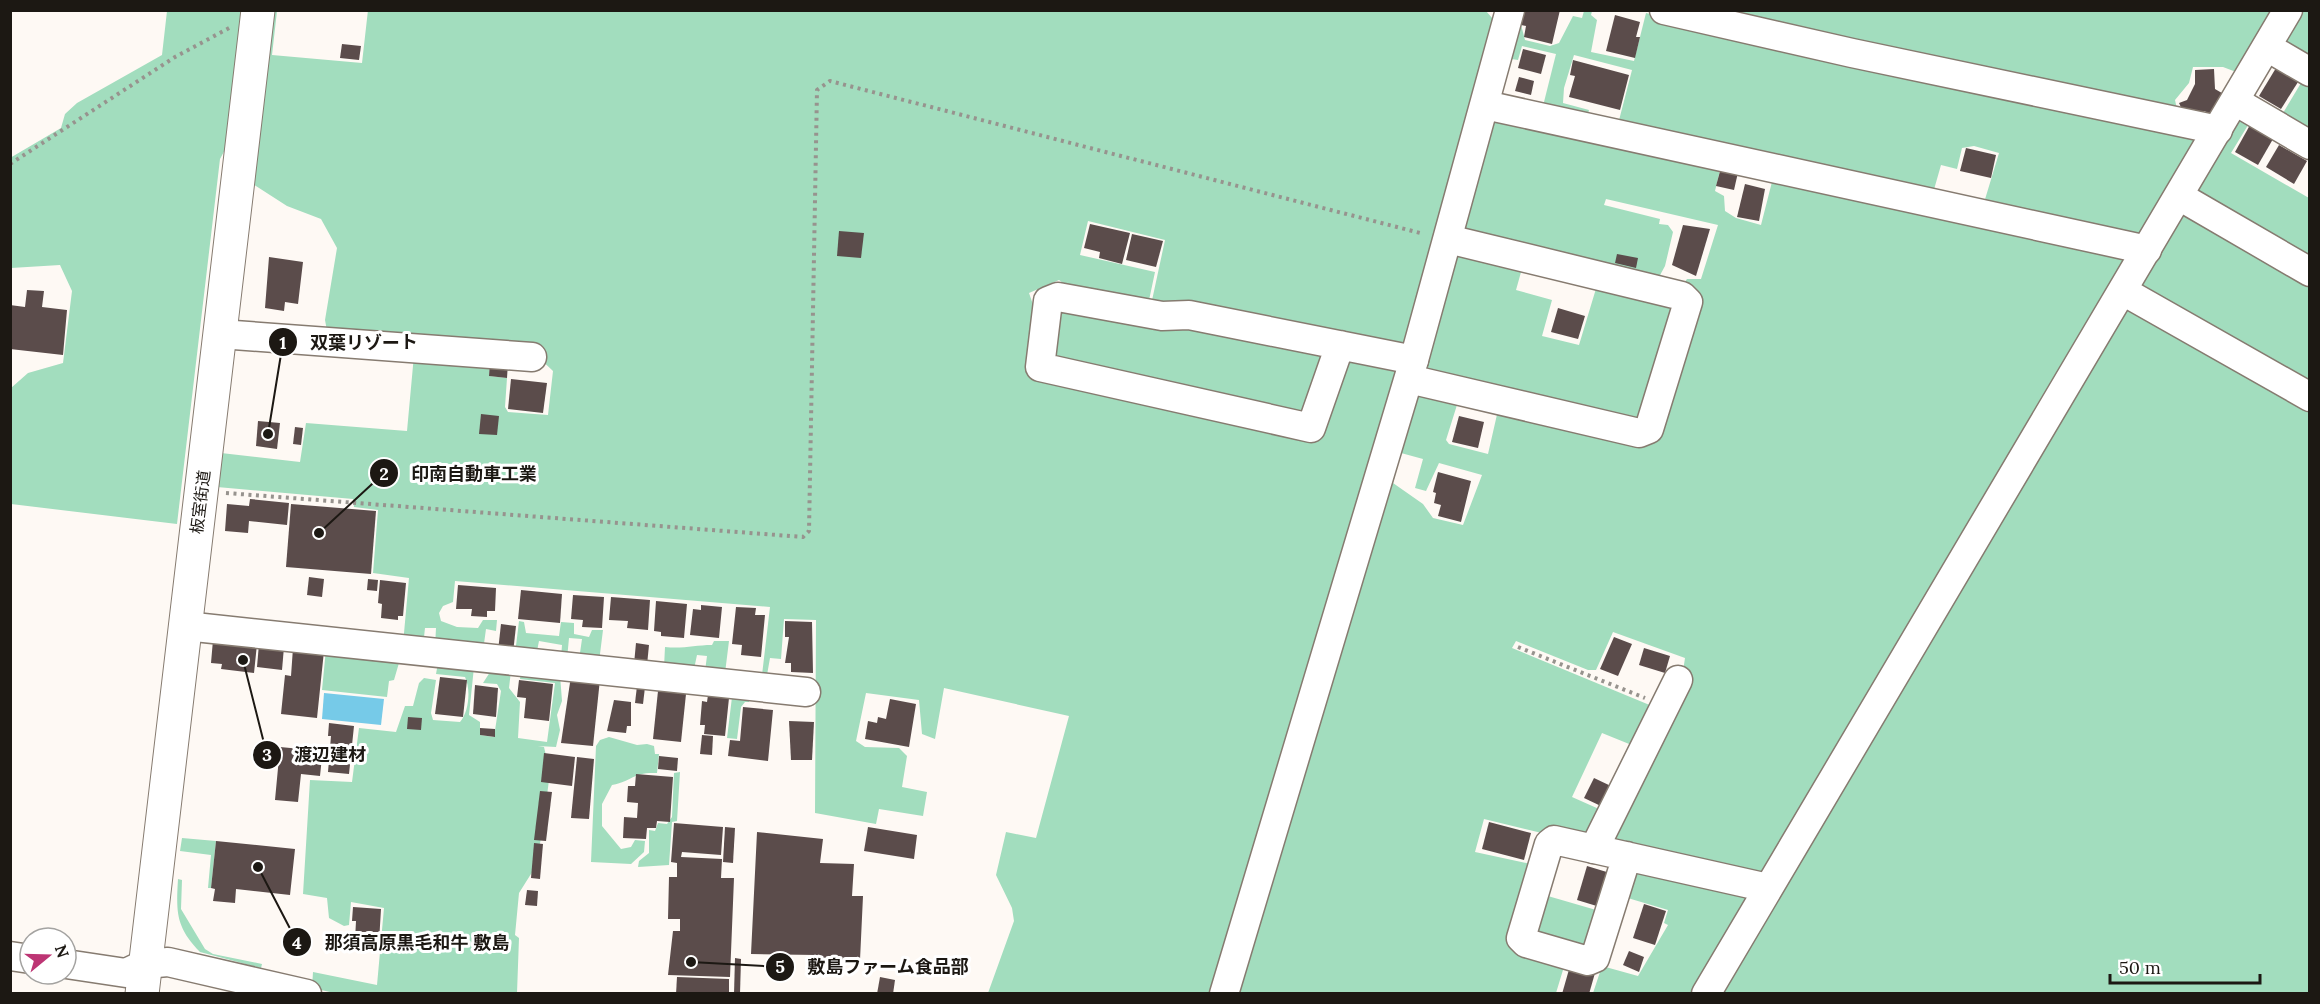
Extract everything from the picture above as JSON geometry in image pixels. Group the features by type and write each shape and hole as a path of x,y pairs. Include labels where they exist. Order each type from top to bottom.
{"main road":[{"name":"板室街道","path":"143,979 258,15"}],"street":[{"path":"1224,993 1412,370 1510,10"},
{"path":"1664,10 1852,53 2218,130"},
{"path":"1706,993 2288,10"},
{"path":"2267,47 2310,72"},
{"path":"2235,101 2310,145"},
{"path":"1485,105 2147,250"},
{"path":"2179,196 2310,272"},
{"path":"1340,345 1311,428 1040,367 1048,302 1058,297 1162,316 1189,315 1340,345 1412,370 1639,433 1649,429 1688,302 1682,296 1448,239"},
{"path":"2123,291 2310,398"},
{"path":"220,334 532,357"},
{"path":"185,626 806,692"},
{"path":"1594,849 1678,680"},
{"path":"1627,856 1595,957 1588,961 1526,943 1521,938 1549,844 1554,840 1627,856 1767,888"},
{"path":"78,966 126,973 143,979 168,962 307,993"}],"path":[{"path":"10,164 175,57 235,24 258,15"},
{"path":"201,491 803,537 809,531 817,90 830,81 1448,239"},
{"path":"1518,646 1665,707"}],"green space":[{"path":"368,10 1486,11 1500,27 1494,99 1722,162 1715,191 1724,196 1725,211 1736,218 1761,225 1774,174 1617,128 1632,70 1574,55 1564,88 1563,103 1589,110 1586,121 1542,110 1556,54 1522,46 1518,60 1505,58 1520,21 1525,40 1550,46 1559,43 1573,16 1582,18 1584,11 1592,11 1591,15 1597,20 1591,52 1634,61 1646,13 1819,52 1673,11 2309,11 2309,62 2278,44 2244,75 2223,67 2193,67 2189,83 2175,100 2179,118 2234,115 2253,117 2231,153 2309,198 2309,993 1593,993 1602,966 1638,976 1668,925 1664,923 1668,910 1621,896 1633,867 1766,881 1608,847 1682,678 1685,658 1613,632 1596,670 1588,670 1516,641 1512,648 1652,706 1639,748 1602,733 1572,797 1608,813 1597,838 1546,834 1484,819 1475,852 1531,864 1514,946 1566,960 1556,993 988,993 1014,921 1012,908 996,875 1006,832 1036,838 1069,716 944,688 935,739 922,734 919,700 866,693 856,741 865,747 899,748 907,756 902,787 927,792 923,816 879,809 876,824 815,813 816,620 784,619 781,659 770,658 767,675 762,675 770,607 455,581 453,602 443,606 439,613 441,621 457,627 478,628 483,620 497,620 496,631 486,629 483,651 435,647 436,628 425,628 423,646 403,644 409,578 373,573 378,510 354,507 353,499 217,487 221,453 300,462 306,423 407,431 414,355 490,361 489,376 507,378 505,407 508,412 548,415 553,371 535,354 328,336 325,320 337,248 321,219 287,206 253,184 273,11 277,11 272,55 362,63","holes":["1974,146 1999,153 1983,206 1933,193 1941,165 1957,169 1962,148","1606,199 1718,225 1701,279 1687,279 1674,297 1598,282 1579,345 1542,336 1552,300 1516,290 1523,265 1659,277 1665,266 1673,232 1668,225 1659,224 1660,219 1604,205","1088,221 1165,240 1151,305 1067,306 1039,322 1029,293 1059,280 1073,290 1148,305 1155,272 1080,255","1462,389 1501,397 1488,454 1449,444 1446,440","1401,453 1423,459 1415,488 1426,491 1439,463 1482,475 1463,525 1433,518 1423,504 1393,483"]},
{"path":"167,11 249,11 228,144 220,159 177,524 11,504 11,388 28,373 63,363 72,291 60,265 11,268 10,158 61,128 65,114 77,103 162,55"},
{"path":"2309,81 2309,134 2286,119 2283,113 2301,83"},
{"path":"519,621 524,622 526,633 559,636 561,622 574,623 574,634 589,637 592,630 603,630 599,662 579,660 582,639 569,638 567,659 561,658 562,645 539,641 536,656 515,654"},
{"path":"714,641 729,641 725,673 705,671 707,656 697,655 694,669 664,667 665,647 712,645"},
{"path":"326,649 401,656 394,680 389,681 387,697 322,690"},
{"path":"438,663 474,667 469,715 480,722 480,735 494,737 501,691 497,684 483,683 492,669 511,671 509,688 520,702 518,738 547,742 555,683 520,679 521,672 560,675 562,701 557,715 560,730 556,747 538,746 544,747 550,773 536,866 519,893 515,935 519,938 517,993 339,994 312,988 313,972 377,985 384,908 351,902 349,925 344,926 329,918 327,898 303,894 310,780 352,782 359,728 396,732 405,706 413,706 419,683 424,678 436,680 431,713 433,720 460,722 467,707 467,682 465,677 436,674"},
{"path":"733,689 752,691 749,702 745,702 741,707 737,739 727,738"},
{"path":"609,737 637,745 654,746 655,754 659,754 657,773 638,775 612,785 602,804 602,826 621,849 631,847 635,840 645,841 644,852 631,864 591,862 596,746 600,740"},
{"path":"680,772 677,821 672,822 669,865 638,867 639,861 649,853 649,830 655,831 658,823 667,824 672,817 674,773"},
{"path":"182,838 216,841 211,888 208,888 211,855 180,851"},
{"path":"178,879 182,880 181,909 205,949 213,954 262,964 261,968 200,952 186,935 179,919"},
{"path":"1541,894 1603,912 1593,947 1534,936"}],"water":[{"path":"324,693 384,699 381,725 322,719"}],"building":[{"path":"1525,10 1560,10 1552,44 1524,37 1526,26 1521,25"},
{"path":"1615,15 1640,22 1636,37 1640,37 1635,58 1606,51"},
{"path":"342,44 361,46 359,60 340,58"},
{"path":"1523,49 1546,55 1541,74 1518,68"},
{"path":"1573,60 1629,75 1620,110 1569,97 1575,76 1570,75"},
{"path":"2276,68 2298,82 2281,109 2259,96"},
{"path":"2214,69 2215,89 2227,96 2215,116 2204,111 2186,118 2179,103 2187,100 2195,84 2195,70"},
{"path":"1519,77 1534,81 1531,95 1515,91"},
{"path":"2250,125 2273,139 2258,165 2235,152"},
{"path":"2279,145 2307,161 2294,184 2266,167"},
{"path":"1966,148 1996,155 1991,178 1960,171"},
{"path":"1722,164 1739,168 1734,190 1716,186"},
{"path":"1745,184 1765,189 1759,221 1737,217"},
{"path":"1090,224 1130,233 1122,264 1099,258 1100,252 1084,248"},
{"path":"1683,225 1710,229 1696,276 1672,265"},
{"path":"839,231 864,233 861,258 837,256"},
{"path":"1132,234 1163,241 1156,267 1126,260"},
{"path":"1617,254 1638,258 1636,268 1615,263"},
{"path":"269,257 303,262 298,304 285,302 284,311 265,308"},
{"path":"27,290 44,291 42,307 67,310 63,355 10,349 10,305 25,307"},
{"path":"1558,308 1585,316 1578,339 1551,332"},
{"path":"490,361 508,363 507,378 489,376"},
{"path":"511,379 547,383 543,413 508,409"},
{"path":"481,414 499,416 497,435 479,434"},
{"path":"1459,416 1484,422 1478,448 1452,442"},
{"path":"258,421 280,423 277,449 256,446"},
{"path":"295,427 303,428 301,445 293,444"},
{"path":"1438,472 1471,481 1461,522 1438,516 1441,505 1434,503 1436,493 1433,492"},
{"path":"250,499 289,503 287,525 249,521 248,533 225,531 227,504 249,506"},
{"path":"291,504 376,511 371,574 286,567"},
{"path":"309,577 324,579 322,597 307,595"},
{"path":"368,579 378,580 377,591 367,590"},
{"path":"380,580 406,583 403,616 398,616 398,620 381,618 382,604 378,603"},
{"path":"458,585 496,588 495,611 487,611 487,617 471,616 472,609 456,609"},
{"path":"521,590 562,594 560,623 518,619"},
{"path":"573,595 604,597 602,628 582,627 583,620 571,619"},
{"path":"611,597 650,600 648,630 627,628 628,621 609,620"},
{"path":"656,601 687,604 684,638 661,636 661,632 654,631"},
{"path":"701,605 722,607 719,638 690,635 693,609 701,610"},
{"path":"736,607 756,608 755,615 765,615 761,657 741,655 742,645 732,644"},
{"path":"785,621 812,622 813,673 791,672 791,663 785,663 789,637 785,637"},
{"path":"501,624 516,626 513,653 498,651"},
{"path":"1614,637 1632,644 1618,676 1600,669"},
{"path":"213,640 257,644 254,673 221,669 222,664 211,663"},
{"path":"636,643 649,645 647,665 634,664"},
{"path":"259,644 284,647 282,670 257,667"},
{"path":"293,648 324,651 317,718 281,714 285,675 291,676"},
{"path":"1644,648 1670,656 1665,673 1639,665"},
{"path":"571,676 600,679 593,746 561,743"},
{"path":"440,677 467,680 463,717 435,714"},
{"path":"519,680 553,684 549,721 524,718 526,698 517,697"},
{"path":"475,685 498,688 496,717 473,714"},
{"path":"637,686 645,687 643,704 635,703"},
{"path":"658,691 686,694 681,742 653,739"},
{"path":"708,695 729,698 725,736 704,734 705,725 700,725 702,701 707,702"},
{"path":"890,699 916,704 909,747 865,739 868,721 877,723 878,717 886,719"},
{"path":"614,700 631,702 631,726 627,726 626,733 607,731"},
{"path":"743,707 773,710 768,761 728,756 730,740 740,741"},
{"path":"408,717 422,718 421,730 407,729"},
{"path":"789,721 814,722 812,760 791,760"},
{"path":"329,723 354,726 349,774 328,772 331,736 328,736"},
{"path":"480,728 495,729 495,737 480,735"},
{"path":"702,735 713,736 712,755 700,754"},
{"path":"280,747 301,749 300,755 322,757 320,776 301,774 298,802 275,800"},
{"path":"544,753 575,757 572,786 541,782"},
{"path":"659,756 678,758 677,771 658,769"},
{"path":"577,757 594,759 589,819 571,818"},
{"path":"636,774 673,777 670,822 657,821 656,828 647,828 646,839 623,838 624,817 637,818 638,803 627,802 628,786 635,786"},
{"path":"1594,778 1613,787 1603,807 1584,798"},
{"path":"540,791 552,792 546,841 534,840"},
{"path":"1489,822 1531,833 1524,860 1482,849"},
{"path":"674,823 723,827 721,855 682,852 681,857 722,859 721,878 734,878 730,977 668,975 673,931 680,931 680,919 668,919 669,877 677,877 677,863 671,862"},
{"path":"725,827 735,828 733,863 723,862"},
{"path":"868,827 917,835 914,859 864,851"},
{"path":"757,832 823,839 820,863 854,864 852,896 863,896 860,960 817,959 817,955 751,954"},
{"path":"216,841 295,849 290,895 236,889 235,903 213,901 215,889 211,888"},
{"path":"534,843 543,844 540,879 531,878"},
{"path":"1587,866 1610,873 1600,907 1577,900"},
{"path":"527,890 538,891 537,906 525,905"},
{"path":"1644,904 1666,911 1655,945 1633,938"},
{"path":"353,907 381,909 379,942 355,940 356,921 352,921"},
{"path":"1629,951 1644,957 1639,972 1623,965"},
{"path":"735,958 741,959 740,994 734,994"},
{"path":"1570,966 1595,973 1589,994 1562,994"},
{"path":"677,977 729,979 729,994 676,994"},
{"path":"880,977 895,980 893,994 877,994"}],"place":[{"name":"双葉リゾート","path":"268,434"},
{"name":"印南自動車工業","path":"319,533"},
{"name":"渡辺建材","path":"243,660"},
{"name":"那須高原黒毛和牛 敷島","path":"258,867"},
{"name":"敷島ファーム食品部","path":"691,962"}]}
